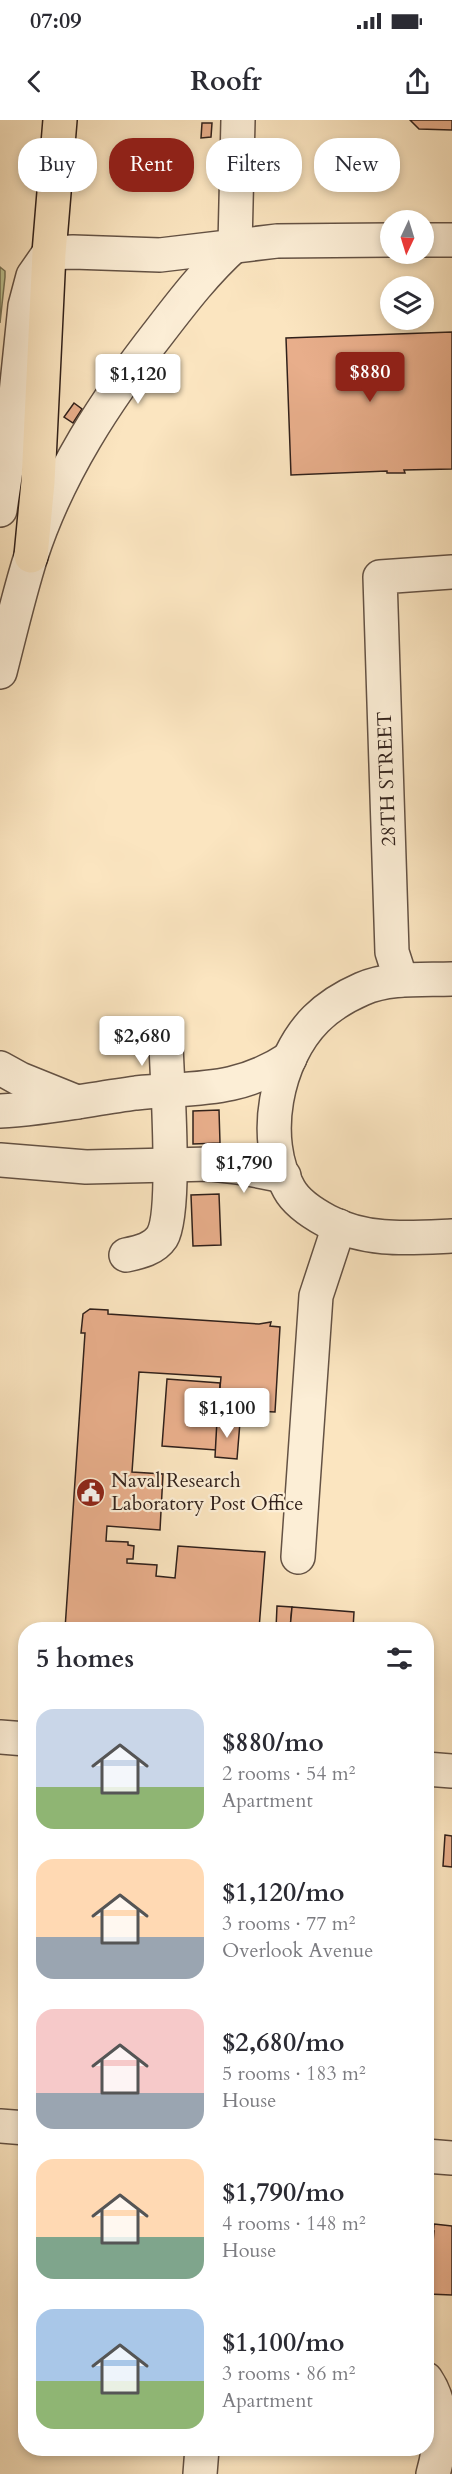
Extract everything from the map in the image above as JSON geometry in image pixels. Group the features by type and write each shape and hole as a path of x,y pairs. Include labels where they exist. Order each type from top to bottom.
{"highway":[{"path":"31,556 38,482 49,254 60,120"}],"street":[{"path":"0,672 31,556 57,490 96,421 174,312 214,263 235,245 238,120"},
{"path":"0,510 25,306 33,276 49,254 74,252 160,255 235,245 302,240 380,240"},
{"path":"434,240 452,240"},
{"name":"28TH STREET","path":"401,980 392,952 380,577 452,572"},
{"path":"452,979 401,980 361,990 326,1010 307,1029 281,1075 274,1120 277,1148 289,1190 317,1215 363,1234 387,1238 452,1236"},
{"path":"126,1254 148,1249 158,1243 169,1213 166,1044"},
{"path":"0,1111 237,1084 263,1075 290,1058"},
{"path":"0,1068 20,1079 81,1103"},
{"path":"0,1160 86,1167 225,1165 284,1176"},
{"path":"0,1183 86,1167"},
{"path":"298,1557 316,1296 339,1226"},
{"path":"0,1737 18,1738"},
{"path":"434,1770 452,1771"},
{"path":"0,2126 18,2127"},
{"path":"434,2157 452,2158"},
{"path":"433,2474 440,2423 434,2393"},
{"path":"200,2474 201,2456"}],"green space":[{"path":"0,267 5,271 5,277 0,323"}],"building":[{"path":"410,120 452,120 452,130 419,129"},
{"path":"202,123 212,123 211,137 201,138"},
{"path":"452,332 452,469 404,470 405,473 387,473 387,471 291,475 286,338"},
{"path":"74,403 82,409 73,423 64,417"},
{"path":"219,1110 220,1143 193,1144 193,1111"},
{"path":"219,1194 221,1245 193,1246 191,1195"},
{"path":"90,1309 108,1310 108,1314 259,1324 271,1322 270,1326 280,1327 275,1412 253,1411 253,1421 241,1420 242,1410 218,1409 221,1377 139,1372 132,1472 163,1474 160,1530 107,1526 106,1541 128,1542 128,1545 134,1546 133,1559 127,1559 127,1563 157,1565 156,1576 175,1578 178,1546 265,1552 260,1622 65,1622 85,1333 81,1333 83,1314"},
{"path":"167,1379 220,1383 216,1450 162,1446"},
{"path":"217,1420 240,1422 237,1459 215,1457"},
{"path":"277,1606 292,1607 291,1622 276,1622"},
{"path":"292,1607 354,1612 353,1622 291,1622"},
{"path":"445,1835 452,1836 452,1867 443,1866"},
{"path":"434,2224 452,2226 452,2295 434,2294"}],"place":[{"name":"Naval Research Laboratory Post Office","path":"90,1492"}]}
